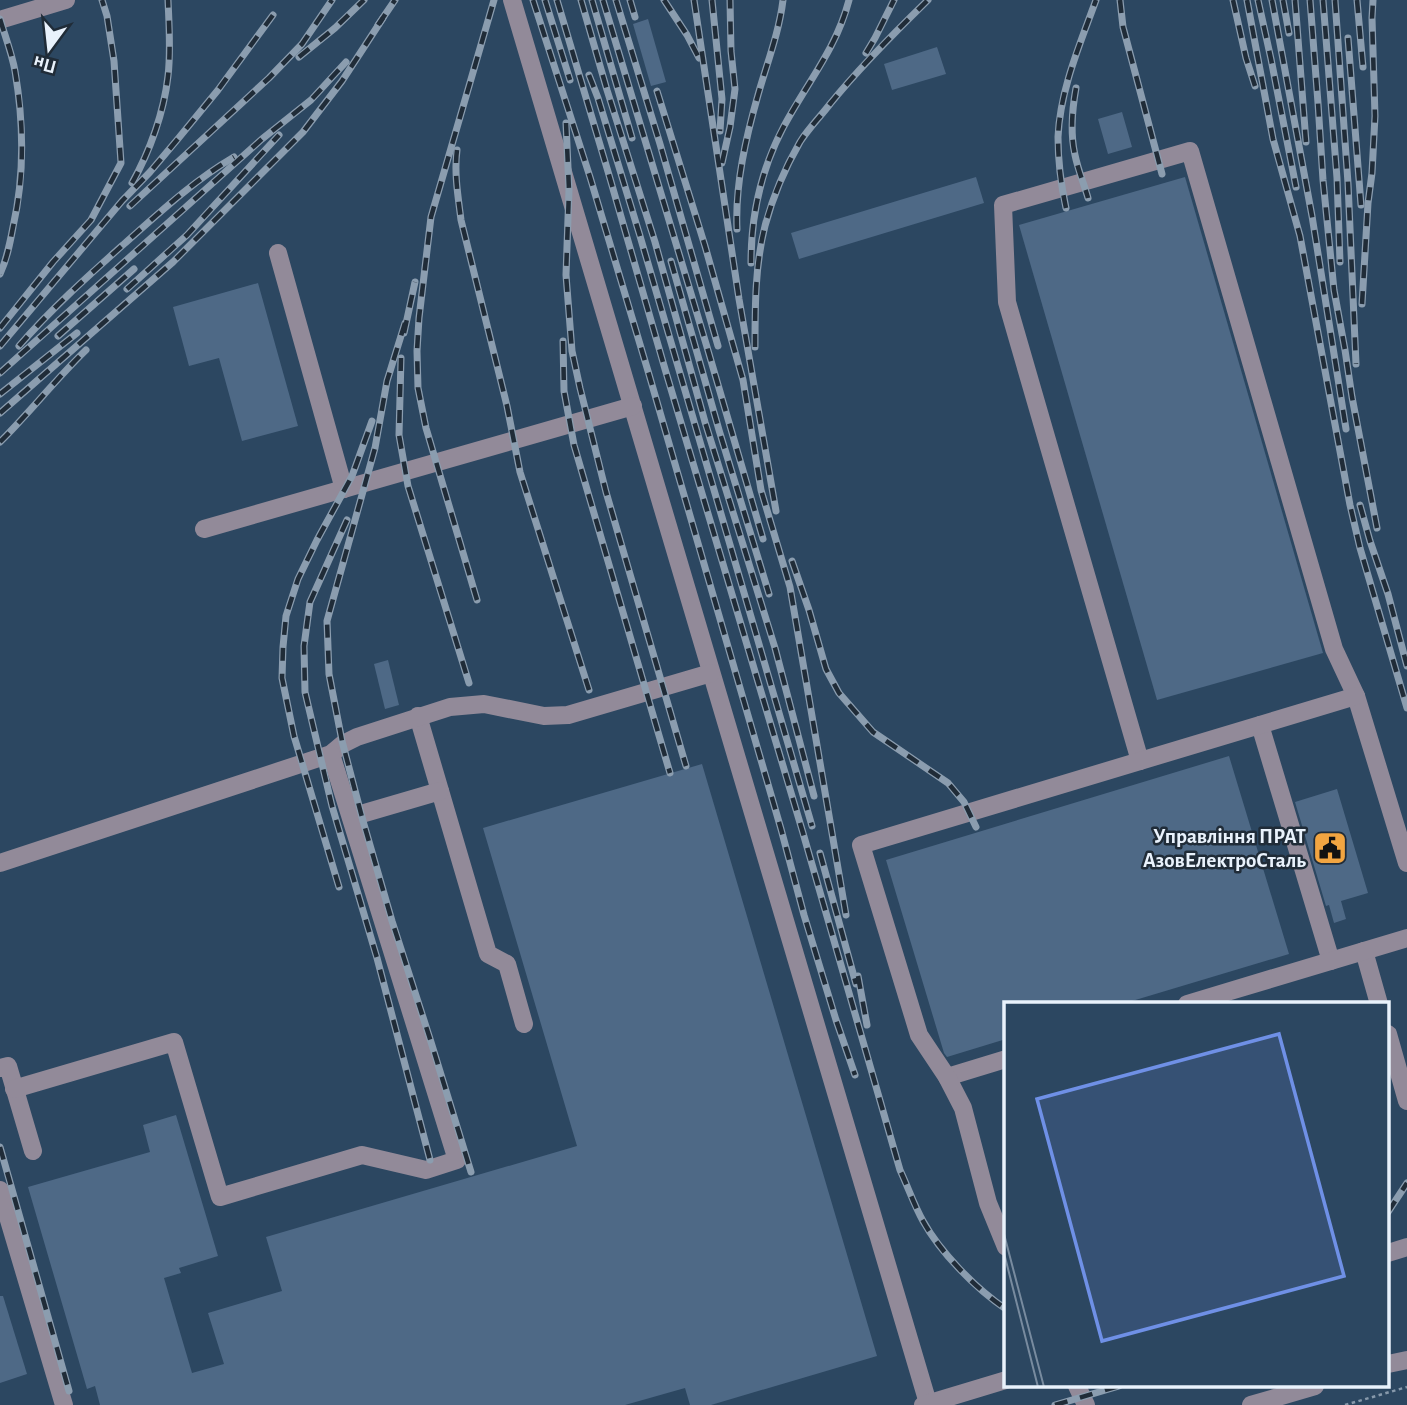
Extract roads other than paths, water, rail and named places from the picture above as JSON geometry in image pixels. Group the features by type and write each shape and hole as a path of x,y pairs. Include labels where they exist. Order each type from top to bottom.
{"lane":[{"path":"0,20 66,0"},
{"path":"512,0 926,1404 1004,1381"},
{"path":"1140,761 1007,302 1003,205 1190,151 1334,649 1356,696 1407,863"},
{"path":"278,253 344,489"},
{"path":"204,529 633,406"},
{"path":"0,863 331,754 357,737 450,707 484,705 544,716 568,715 711,673"},
{"path":"1004,1242 988,1203 963,1108 947,1077 919,1035 861,845 1356,696"},
{"path":"418,716 488,954 507,964 524,1024"},
{"path":"1260,725 1331,961"},
{"path":"15,1089 174,1042 220,1197 362,1155 426,1170 457,1160 331,754"},
{"path":"351,817 440,791"},
{"path":"1194,1002 1407,938"},
{"path":"1364,951 1378,1002"},
{"path":"1390,1041 1407,1101"},
{"path":"947,1077 1004,1060"},
{"path":"0,1068 8,1066 33,1151"},
{"path":"0,1190 64,1405"},
{"path":"1390,1253 1407,1247"},
{"path":"1078,1388 1086,1405"},
{"path":"1251,1405 1308,1388"}],"railway":[{"path":"0,328 91,220 121,163 114,61 102,0"},
{"path":"132,183 155,131 166,90 170,38 168,0"},
{"path":"130,206 269,78 302,44 332,0"},
{"path":"299,57 364,0"},
{"path":"378,25 395,0"},
{"path":"477,600 426,428 418,388 417,351 431,217 494,0"},
{"path":"533,0 590,177 804,915 855,1075"},
{"path":"545,0 570,80"},
{"path":"557,0 900,1170 920,1215 939,1245 971,1281 1004,1308"},
{"path":"581,0 655,242 705,422 775,648 814,796"},
{"path":"592,0 632,138"},
{"path":"603,0 763,539"},
{"path":"616,0 718,346"},
{"path":"630,0 635,17"},
{"path":"664,0 699,58"},
{"path":"694,0 739,299 776,511"},
{"path":"712,0 722,99 720,131"},
{"path":"722,163 735,89 730,0"},
{"path":"737,229 738,195 746,144 776,36 783,0"},
{"path":"751,263 755,211 769,160 783,128 828,51 849,0"},
{"path":"866,53 894,0"},
{"path":"755,347 759,256 772,204 789,162 803,137 841,90 928,0"},
{"path":"1066,208 1059,155 1060,119 1072,67 1096,0"},
{"path":"1120,0 1123,27 1162,174"},
{"path":"1233,0 1255,86"},
{"path":"1247,0 1273,139 1300,236 1350,505 1407,708"},
{"path":"1258,0 1296,187"},
{"path":"1272,0 1312,216 1346,429"},
{"path":"1283,0 1289,33"},
{"path":"1295,0 1306,142"},
{"path":"1310,0 1334,290 1377,528"},
{"path":"1323,0 1337,178 1340,262"},
{"path":"1335,0 1348,183 1356,364"},
{"path":"1357,0 1363,67"},
{"path":"1362,304 1375,116 1373,0"},
{"path":"0,346 177,140 273,15"},
{"path":"0,413 173,262 303,132 342,81 383,18"},
{"path":"0,19 15,71 22,149 17,207 5,263 0,274"},
{"path":"1348,38 1361,205"},
{"path":"0,373 262,139 311,100 346,62"},
{"path":"589,75 640,236 812,826"},
{"path":"1076,88 1072,138 1088,198"},
{"path":"657,91 743,380 761,490 790,587 846,915"},
{"path":"566,123 569,190 566,275 572,351 606,492 686,766"},
{"path":"127,289 187,235 279,135"},
{"path":"457,150 456,176 461,220 507,406 520,472 589,690"},
{"path":"19,346 70,294 150,221 190,187 234,157"},
{"path":"671,261 769,594"},
{"path":"58,336 134,269"},
{"path":"404,333 415,282"},
{"path":"405,323 387,381 375,448 327,621 329,674 342,741 363,821 471,1172"},
{"path":"0,394 77,333"},
{"path":"563,341 564,391 574,445 670,773"},
{"path":"0,442 86,350"},
{"path":"401,358 399,435 408,486 469,683"},
{"path":"339,887 294,736 282,678 283,647 286,616 298,579 352,476 372,421"},
{"path":"1360,505 1407,666"},
{"path":"347,520 310,602 304,646 305,692 332,806 377,958 430,1160"},
{"path":"792,561 826,669 839,693 873,732 948,783 964,802 976,827"},
{"path":"820,853 856,984"},
{"path":"858,976 867,1025"},
{"path":"0,1147 69,1391"},
{"path":"1390,1209 1407,1183"},
{"path":"1055,1405 1112,1388"}],"place":[{"name":"Управління ПРАТ АзовЕлектроСталь","path":"1330,848"}]}
